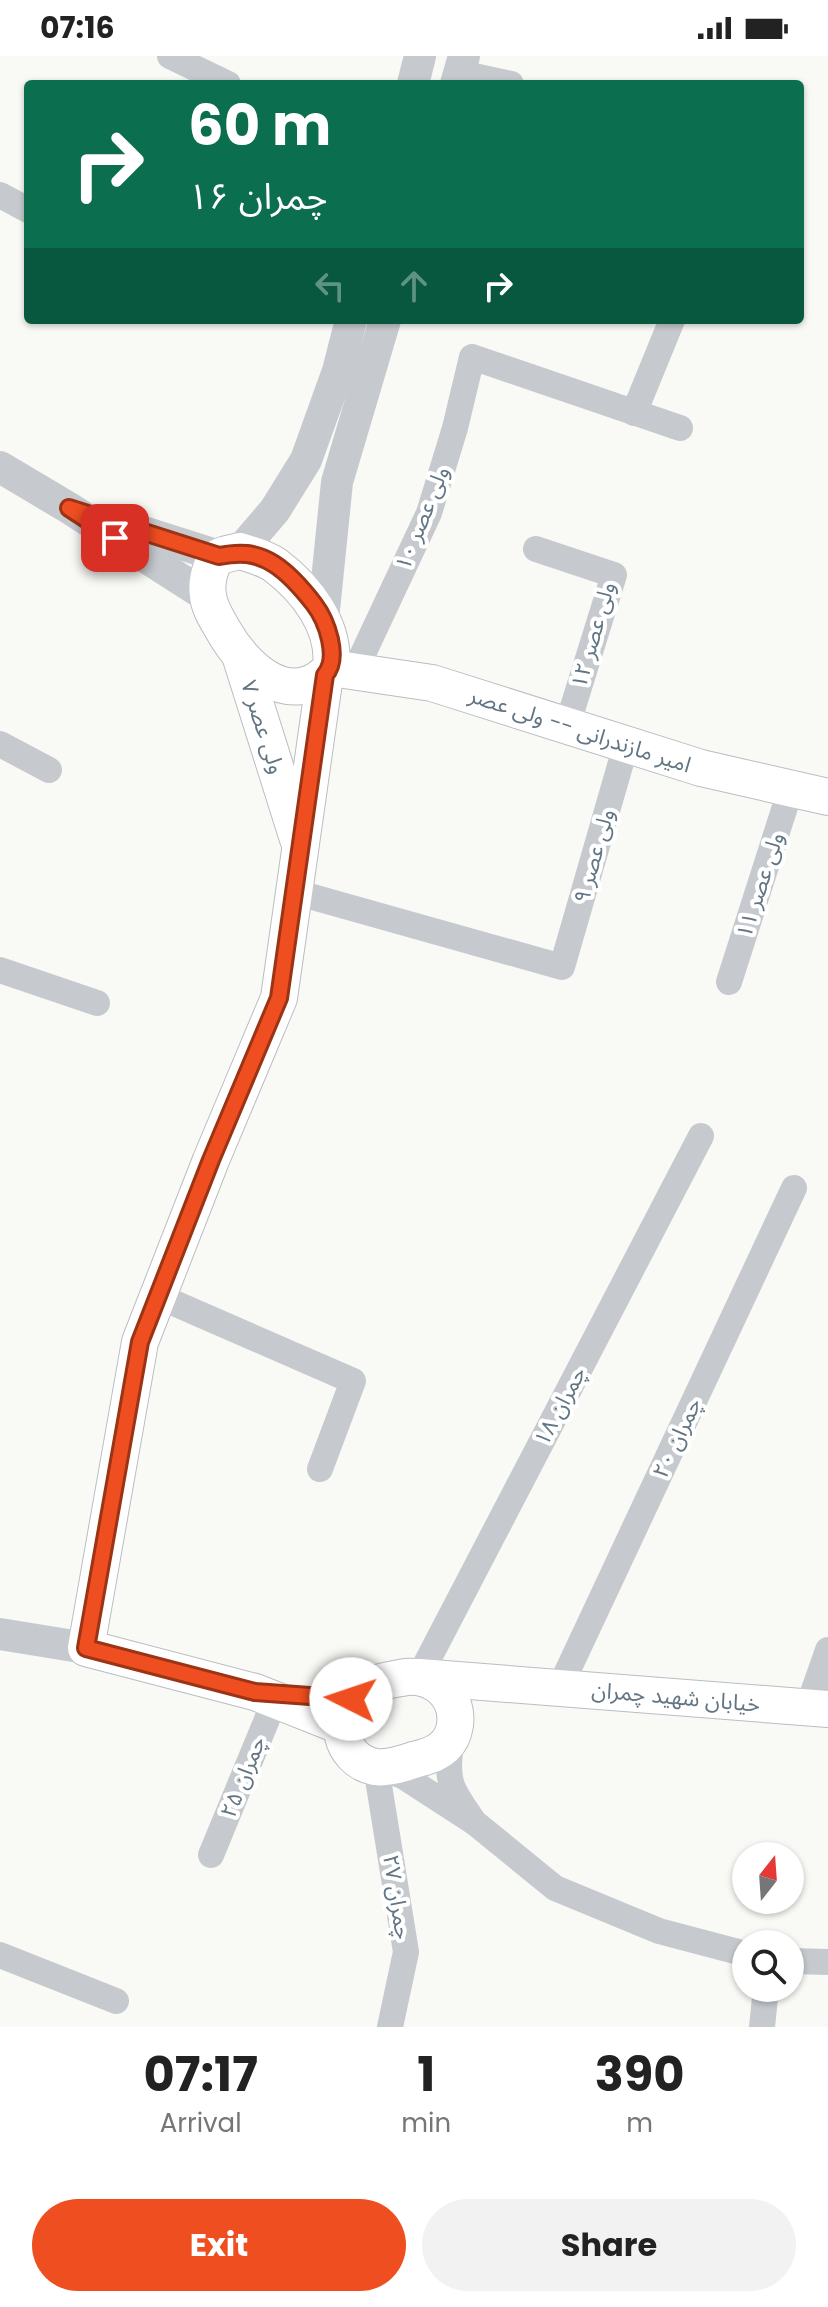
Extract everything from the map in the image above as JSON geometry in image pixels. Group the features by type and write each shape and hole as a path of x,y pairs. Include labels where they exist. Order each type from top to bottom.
{"main road":[{"path":"323,620 314,604 274,564 229,554 214,563 208,580 208,597 213,612 229,640 265,678 289,688 302,687 337,672"},
{"name":"ولی عصر ۷","path":"86,1648 140,1342 279,998 301,848 337,672 323,620"},
{"name":"ولی عصر ۷","path":"239,652 301,848"},
{"name":"امیر مازندرانی -- ولی عصر","path":"337,672 432,683 701,768 828,797"},
{"path":"86,1648 265,1696 346,1712"},
{"path":"419,1677 432,1680 448,1695 455,1714 453,1732 443,1747 431,1756 386,1767 360,1760 344,1740 346,1712 369,1686 419,1677"},
{"name":"خیابان شهید چمران","path":"419,1677 818,1708"},
{"name":"خیابان شهید چمران","path":"453,1732 471,1703 484,1693 523,1685"}],"street":[{"path":"170,56 220,80"},
{"path":"414,80 420,56"},
{"path":"460,71 495,80"},
{"path":"0,195 24,208"},
{"path":"69,508 229,554 275,510 306,460 338,371 350,324"},
{"path":"323,620 337,482 384,324"},
{"path":"670,324 634,413 680,428"},
{"name":"ولی عصر ۱۰","path":"337,672 429,513 455,428 472,357 634,413"},
{"path":"0,467 208,597"},
{"name":"ولی عصر ۱۲","path":"536,549 623,578 567,726"},
{"path":"0,744 49,770"},
{"name":"ولی عصر ۹","path":"295,892 562,967 626,745"},
{"name":"ولی عصر ۱۱","path":"729,982 791,788"},
{"path":"0,970 97,1003"},
{"name":"چمران ۱۸","path":"419,1677 701,1136"},
{"name":"چمران ۲۰","path":"560,1687 794,1188"},
{"path":"158,1296 353,1381 320,1469"},
{"path":"0,1634 86,1648"},
{"path":"818,1708 828,1650"},
{"name":"چمران ۲۵","path":"211,1855 265,1696"},
{"path":"453,1732 449,1764 453,1788 474,1822"},
{"path":"378,1767 403,1776 474,1822 555,1888 659,1931 732,1950"},
{"name":"چمران ۲۷","path":"378,1767 406,1952 390,2027"},
{"path":"0,1955 116,2001"},
{"path":"804,1961 828,1962"},
{"path":"762,2027 765,2002"}],"route":[{"path":"115,538 69,508 219,556 240,551 274,564 314,604 323,620 333,655 331,668 325,675 279,998 140,1342 86,1648 255,1692 351,1699"}]}
